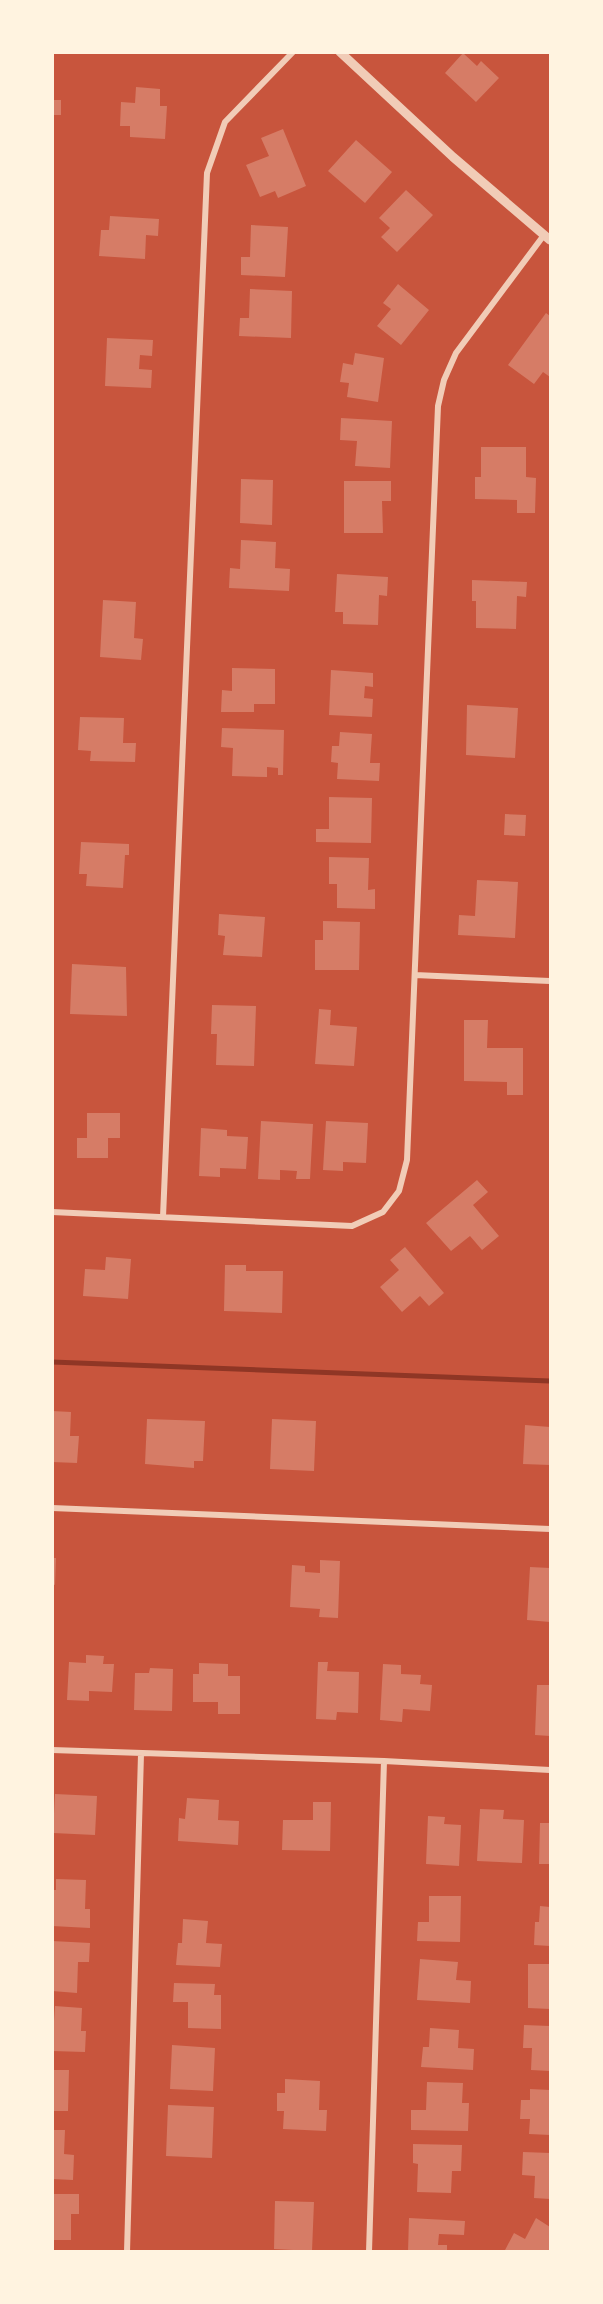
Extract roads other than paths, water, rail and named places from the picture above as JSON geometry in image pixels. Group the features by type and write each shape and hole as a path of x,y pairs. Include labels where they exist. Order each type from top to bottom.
{"street":[{"path":"163,1217 207,173 225,122 293,52"},
{"path":"52,1212 352,1226 383,1212 399,1191 407,1160 438,406 444,380 456,353 547,237 453,158 340,52"},
{"path":"415,975 550,981"},
{"path":"52,1508 550,1529"},
{"path":"52,1750 384,1761 550,1770"},
{"path":"127,2252 141,1754"},
{"path":"369,2252 384,1761"}],"waterway":[{"path":"52,1362 550,1381"}]}
